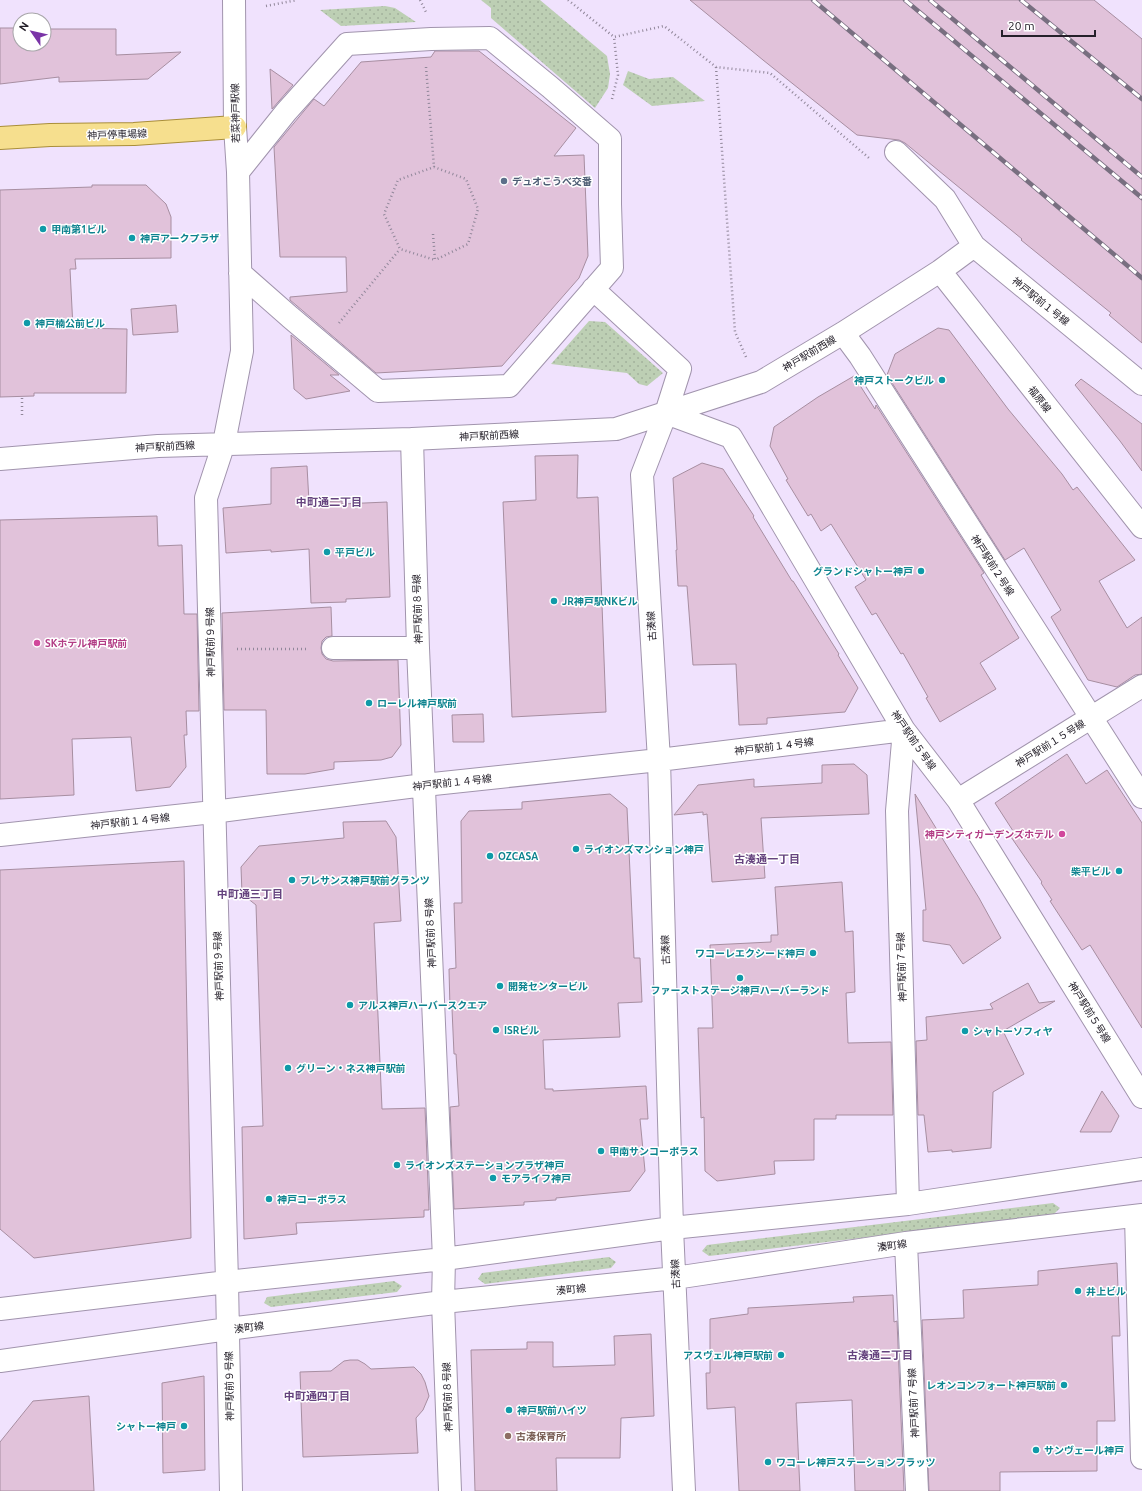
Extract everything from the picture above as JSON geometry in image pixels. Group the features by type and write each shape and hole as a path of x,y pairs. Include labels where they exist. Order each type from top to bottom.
{"main road":[{"name":"神戸停車場線","path":"0,138 50,135 134,134 235,127"}],"street":[{"name":"若菜神戸駅線","path":"234,0 235,127 238,172 240,273"},
{"path":"238,172 286,112 347,44 431,39 490,38 550,87 610,140 612,268 508,386 378,391 240,273"},
{"name":"神戸駅前１号線","path":"896,152 945,199 974,246 1142,384"},
{"path":"940,271 974,246"},
{"name":"神戸駅前西線","path":"0,459 158,446 412,439 616,429 761,382 843,333 940,271"},
{"name":"福原線","path":"940,271 1142,527"},
{"path":"224,443 242,351 240,273"},
{"name":"古湊線","path":"593,289 680,370 666,413 642,475 659,760 672,1228 684,1491"},
{"name":"神戸駅前２号線","path":"843,333 860,356 1142,797"},
{"name":"神戸駅前５号線","path":"666,413 731,437 904,730 958,800 1142,1097"},
{"name":"神戸駅前８号線","path":"412,439 418,648 444,1259 443,1302 450,1491"},
{"name":"神戸駅前９号線","path":"224,443 206,498 213,812 227,1282 231,1491"},
{"path":"333,648 418,648"},
{"name":"神戸駅前１５号線","path":"958,800 1142,686"},
{"name":"神戸駅前１４号線","path":"0,835 213,812 424,785 659,760 904,730"},
{"name":"神戸駅前７号線","path":"904,730 897,811 908,1204"},
{"path":"0,1309 227,1282 444,1259 672,1228 908,1204 1142,1169"},
{"path":"1139,1216 1142,1458"},
{"name":"湊町線","path":"0,1361 228,1329 443,1302 675,1278 906,1243 1139,1216"},
{"name":"神戸駅前７号線","path":"906,1243 917,1491"}],"path":[{"path":"266,6 297,0"},
{"path":"568,0 614,37 618,75 612,99"},
{"path":"614,37 664,26 716,67 770,73 872,161"},
{"path":"432,64 426,64 434,167"},
{"path":"716,67 735,332 748,360"},
{"path":"434,167 466,179 478,209 468,244 435,260 400,249 384,214 398,180 434,167"},
{"path":"433,234 435,260"},
{"path":"337,325 400,249"},
{"path":"22,396 22,415"},
{"path":"210,649 333,648"}],"green space":[{"path":"481,0 540,0 607,56 610,74 608,88 595,108 491,18 491,8"},
{"path":"385,6 395,8 416,22 341,26 320,10"},
{"path":"628,71 649,79 673,77 705,101 652,106 623,85"},
{"path":"589,321 605,322 663,373 647,386 639,384 627,373 551,364"},
{"path":"1053,1203 1060,1208 1053,1215 709,1256 702,1251 707,1245"},
{"path":"609,1257 616,1262 611,1268 485,1284 478,1279 482,1273"},
{"path":"394,1281 402,1286 397,1292 271,1307 264,1303 267,1297"}],"building":[{"path":"690,0 1094,0 1142,39 1142,343 1109,315 1111,313 905,143 899,140 857,135"},
{"path":"0,28 12,28 12,52 52,52 52,29 116,29 116,55 181,52 148,79 59,82 59,77 0,84"},
{"path":"435,51 479,51 576,128 554,156 584,155 588,256 579,278 502,366 376,373 290,300 290,297 347,292 346,257 280,257 274,147 314,99 324,106 361,62 431,57"},
{"path":"270,69 293,85 272,109"},
{"path":"92,185 146,185 166,204 171,217 171,258 75,259 76,269 70,269 73,328 127,329 126,393 34,393 34,396 0,397 0,190 92,187"},
{"path":"176,305 178,332 133,335 131,309"},
{"path":"938,328 949,330 1008,409 1062,474 1073,490 1077,487 1135,560 1099,581 1127,628 1142,617 1142,674 1135,675 1117,687 1088,680 1051,617 1061,610 1024,548 1005,560 887,375 895,354"},
{"path":"291,335 339,375 330,375 350,391 306,399 294,389"},
{"path":"854,376 875,409 876,405 984,573 981,575 1019,638 980,663 996,689 940,722 926,698 928,697 903,653 901,654 876,613 872,615 855,587 866,580 831,524 821,531 811,514 808,516 786,480 788,479 770,446 774,427 818,397"},
{"path":"1081,379 1142,424 1142,471 1075,385"},
{"name":"JR神戸駅NKビル","path":"578,455 577,498 598,497 606,712 512,717 503,502 536,500 535,456"},
{"path":"702,463 723,469 754,516 753,517 792,581 839,654 838,655 858,688 845,712 767,718 767,724 739,725 736,664 693,665 687,586 678,586 673,478"},
{"path":"307,466 309,502 342,501 342,504 387,502 390,597 346,599 346,602 311,603 309,549 226,553 223,508 271,504 271,468"},
{"path":"157,516 158,546 182,545 184,614 197,614 199,711 186,711 187,735 184,735 186,767 170,787 136,791 131,737 72,739 74,795 0,799 0,520"},
{"path":"331,607 332,636 326,637 322,641 321,648 322,654 326,659 333,661 398,660 401,745 392,757 381,760 334,762 334,769 305,774 267,774 266,710 224,710 222,613"},
{"path":"483,714 484,742 453,742 452,715"},
{"path":"1067,754 1086,784 1107,770 1142,823 1142,1028 1090,945 1082,950 1050,901 1052,900 1041,883 1042,882 1011,837 1015,834 995,803"},
{"path":"854,764 867,775 869,814 761,818 765,878 712,882 707,814 703,815 703,812 674,815 698,785 754,779 754,787 822,783 822,765"},
{"path":"610,794 627,808 634,958 640,958 642,1002 618,1003 620,1037 543,1040 545,1089 553,1089 553,1091 646,1086 648,1119 640,1119 645,1171 630,1191 556,1198 556,1200 524,1202 524,1205 454,1209 450,1107 459,1106 456,1054 454,1054 452,1009 450,1009 449,969 456,968 454,903 462,903 461,821 469,811 522,809 522,802"},
{"path":"915,794 979,898 1001,938 963,964 950,945 923,941 923,910 926,910"},
{"path":"386,821 396,837 401,921 374,923 382,1109 425,1108 429,1210 424,1210 424,1217 296,1223 297,1234 244,1239 242,1127 263,1126 256,905 242,894 241,867 259,846 344,838 343,822"},
{"path":"184,861 191,1238 34,1258 0,1229 0,870"},
{"path":"842,882 845,932 853,931 855,992 846,993 848,1043 891,1042 893,1115 836,1115 836,1119 814,1119 814,1160 774,1161 775,1174 717,1181 705,1171 704,1117 701,1118 698,1028 713,1028 710,945 771,942 771,935 778,935 775,887"},
{"path":"1028,983 1039,1003 1055,1001 1003,1031 1024,1074 993,1092 991,1148 952,1152 952,1150 928,1152 924,1115 918,1115 916,1041 927,1040 926,1017 993,1009 990,1004"},
{"path":"1102,1091 1119,1116 1111,1132 1080,1132"},
{"path":"1117,1263 1120,1336 1112,1336 1115,1421 1097,1421 1097,1471 1000,1472 1000,1491 929,1491 922,1320 964,1318 963,1290 1038,1285 1038,1271"},
{"path":"893,1295 894,1322 897,1321 904,1491 855,1491 852,1400 796,1403 800,1491 739,1491 735,1407 707,1409 706,1373 710,1373 710,1319 748,1314 748,1308 854,1302 853,1297"},
{"path":"651,1334 654,1416 621,1418 620,1458 556,1458 557,1491 475,1491 471,1350 527,1349 527,1342 553,1342 553,1367 615,1365 614,1336"},
{"path":"358,1360 371,1369 414,1367 421,1374 429,1396 423,1410 416,1418 418,1453 303,1457 300,1372 331,1371 344,1361"},
{"name":"シャトー神戸","path":"204,1376 205,1470 163,1473 162,1383"},
{"path":"89,1396 94,1491 0,1491 0,1442 33,1401"}],"railway":[{"path":"813,0 1142,278"},
{"path":"905,0 1142,198"},
{"path":"930,0 1142,177"},
{"path":"1021,0 1142,99"}],"place":[{"name":"デュオこうべ交番","path":"504,181"},
{"name":"甲南第1ビル","path":"43,229"},
{"name":"神戸アークプラザ","path":"132,238"},
{"name":"神戸楠公前ビル","path":"27,323"},
{"name":"神戸ストークビル","path":"942,380"},
{"name":"平戸ビル","path":"327,552"},
{"name":"グランドシャトー神戸","path":"921,571"},
{"name":"JR神戸駅NKビル","path":"554,601"},
{"name":"SKホテル神戸駅前","path":"37,643"},
{"name":"ローレル神戸駅前","path":"369,703"},
{"name":"神戸シティガーデンズホテル","path":"1062,834"},
{"name":"ライオンズマンション神戸","path":"576,849"},
{"name":"OZCASA","path":"490,856"},
{"name":"柴平ビル","path":"1119,871"},
{"name":"プレサンス神戸駅前グランツ","path":"292,880"},
{"name":"ワコーレエクシード神戸","path":"813,953"},
{"name":"ファーストステージ神戸ハーバーランド","path":"740,978"},
{"name":"開発センタービル","path":"500,986"},
{"name":"アルス神戸ハーバースクエア","path":"350,1005"},
{"name":"ISRビル","path":"496,1030"},
{"name":"シャトーソフィヤ","path":"965,1031"},
{"name":"グリーン・ネス神戸駅前","path":"288,1068"},
{"name":"甲南サンコーポラス","path":"601,1151"},
{"name":"ライオンズステーションプラザ神戸","path":"397,1165"},
{"name":"モアライフ神戸","path":"493,1178"},
{"name":"神戸コーポラス","path":"269,1199"},
{"name":"井上ビル","path":"1078,1291"},
{"name":"アスヴェル神戸駅前","path":"781,1355"},
{"name":"レオンコンフォート神戸駅前","path":"1064,1385"},
{"name":"神戸駅前ハイツ","path":"509,1410"},
{"name":"シャトー神戸","path":"184,1426"},
{"name":"古湊保育所","path":"508,1436"},
{"name":"サンヴェール神戸","path":"1036,1450"},
{"name":"ワコーレ神戸ステーションフラッツ","path":"768,1462"}],"district":[{"name":"中町通二丁目","path":"329,502"},
{"name":"古湊通一丁目","path":"767,859"},
{"name":"中町通三丁目","path":"250,894"},
{"name":"古湊通二丁目","path":"880,1355"},
{"name":"中町通四丁目","path":"317,1396"}]}
